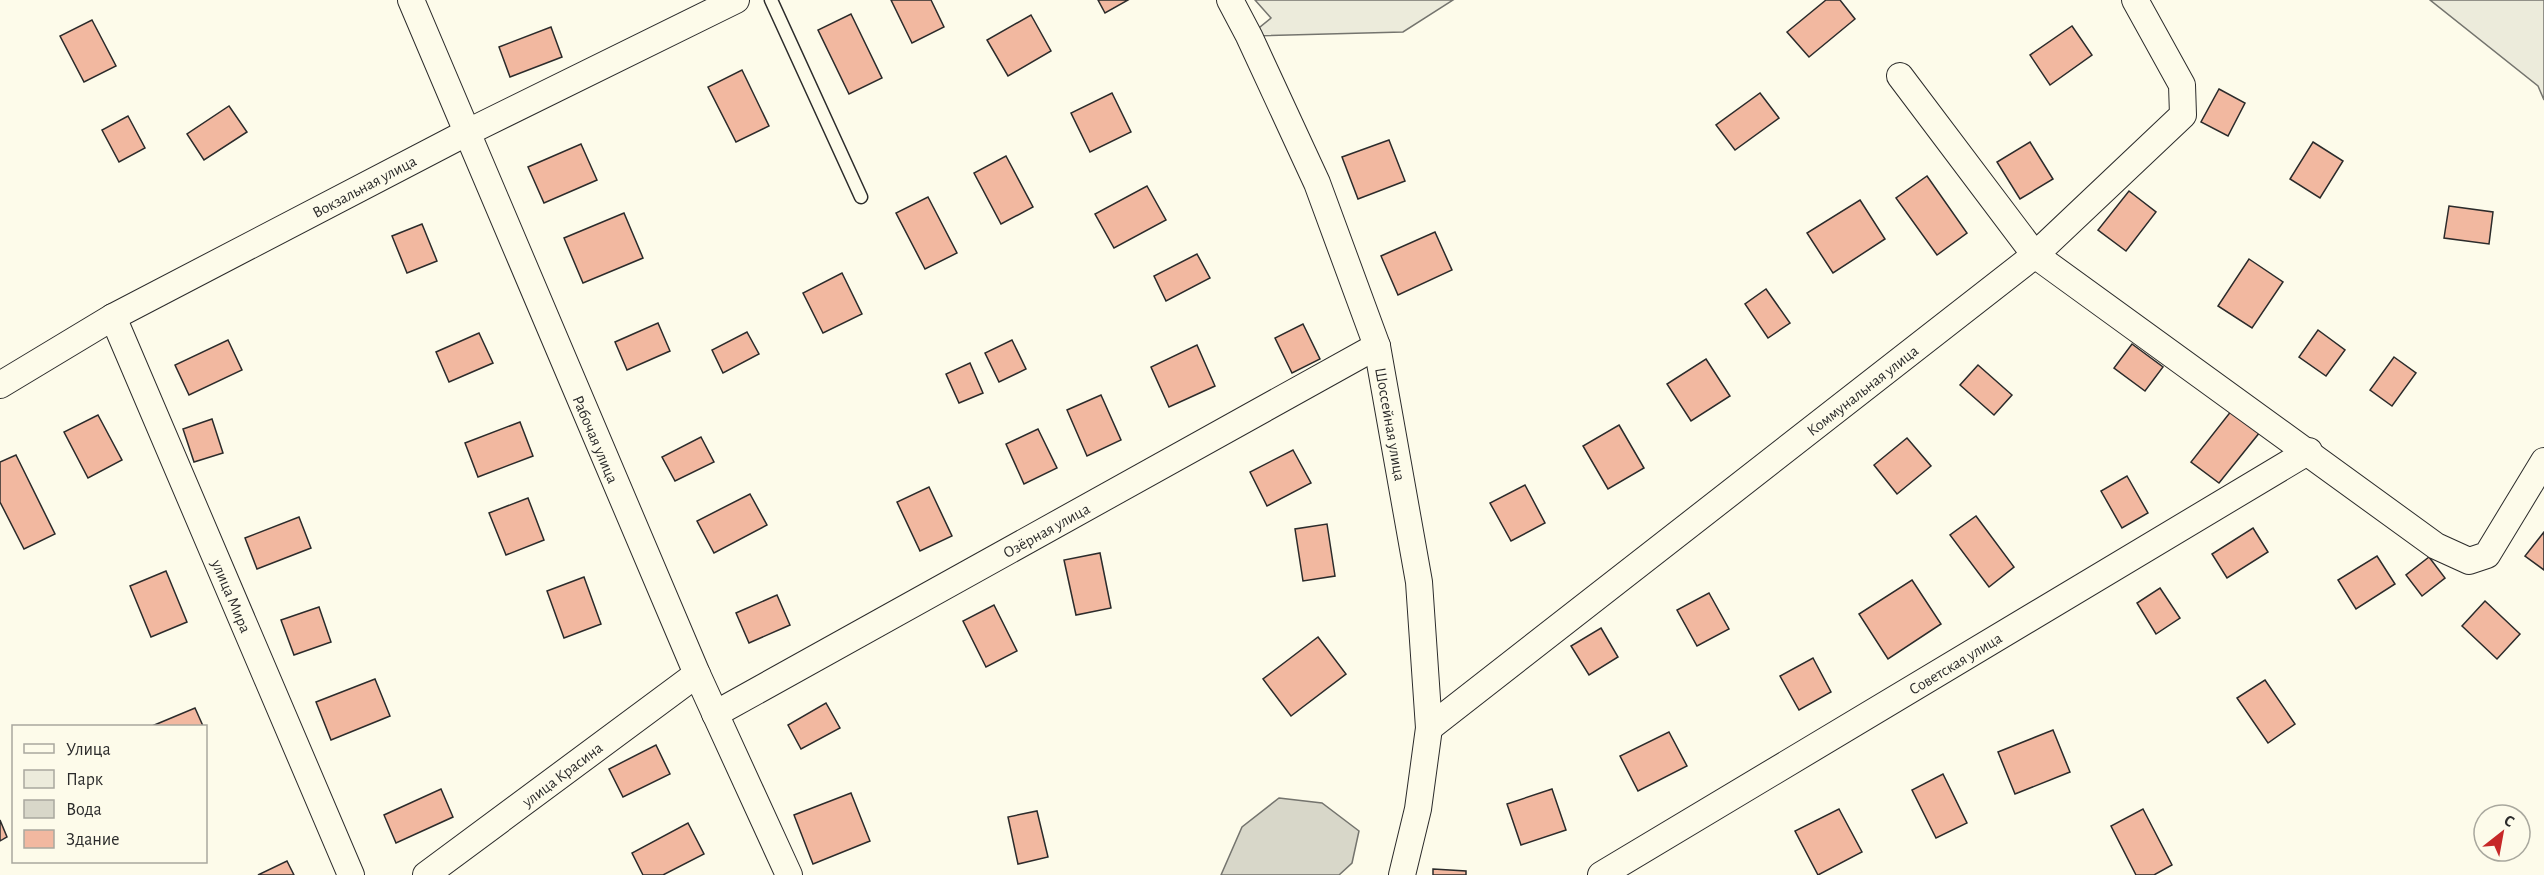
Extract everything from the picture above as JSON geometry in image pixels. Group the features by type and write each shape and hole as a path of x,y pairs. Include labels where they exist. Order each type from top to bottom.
{"street":[{"name":"Рабочая улица","path":"411,0 697,674 789,875"},
{"name":"Вокзальная улица","path":"0,385 113,317 466,133 736,0"},
{"name":"Шоссейная улица","path":"1230,0 1317,183 1377,346 1419,582 1429,728 1418,809 1402,875"},
{"name":"Коммунальная улица","path":"1429,728 2035,255 2183,115 2182,85 2135,0"},
{"path":"1900,76 2035,255 2309,451 2436,546 2469,561 2487,555 2544,461"},
{"name":"улица Мира","path":"113,317 351,875"},
{"name":"Озёрная улица","path":"715,714 1377,346"},
{"name":"Советская улица","path":"1601,875 2309,451"},
{"name":"улица Красина","path":"426,875 697,674"}],"lane":[{"path":"771,0 861,196"}],"green space":[{"path":"1255,0 1453,0 1403,32 1249,36 1271,18"},
{"path":"2430,0 2544,0 2544,100 2538,86"}],"water":[{"path":"1279,798 1322,803 1359,831 1352,863 1339,875 1221,875 1242,827"}],"building":[{"path":"891,0 931,0 944,27 912,43"},
{"path":"1098,0 1128,0 1105,13"},
{"path":"1826,0 1840,0 1855,19 1809,57 1787,32"},
{"path":"851,14 882,78 849,94 818,30"},
{"path":"1031,15 1051,51 1008,76 987,40"},
{"path":"92,20 116,66 84,82 60,36"},
{"path":"2072,26 2092,55 2050,85 2030,55"},
{"path":"551,27 562,57 510,77 499,47"},
{"path":"742,70 769,126 736,142 708,87"},
{"path":"2219,89 2245,103 2228,136 2201,122"},
{"path":"1112,93 1131,132 1090,152 1071,113"},
{"path":"1760,93 1779,118 1735,150 1716,125"},
{"path":"229,106 247,132 204,160 187,134"},
{"path":"128,116 145,148 119,162 102,130"},
{"path":"1389,140 1405,181 1358,199 1342,157"},
{"path":"2030,142 2053,179 2020,199 1997,162"},
{"path":"2313,142 2343,161 2320,198 2290,179"},
{"path":"581,144 597,180 544,203 528,167"},
{"path":"1006,156 1033,207 1001,224 974,173"},
{"path":"1927,176 1967,233 1937,255 1896,198"},
{"path":"1147,186 1166,220 1114,248 1095,214"},
{"path":"2129,191 2156,212 2126,251 2098,230"},
{"path":"928,197 957,253 925,269 896,213"},
{"path":"1860,200 1885,239 1833,273 1807,233"},
{"path":"2449,206 2493,212 2489,244 2444,238"},
{"path":"624,213 643,258 583,283 564,238"},
{"path":"422,224 437,261 407,273 392,236"},
{"path":"1435,232 1452,270 1398,295 1381,256"},
{"path":"1197,254 1210,278 1166,301 1154,276"},
{"path":"2249,259 2283,282 2252,328 2218,306"},
{"path":"842,273 862,314 823,333 803,293"},
{"path":"1766,289 1790,323 1768,338 1745,304"},
{"path":"658,323 670,351 627,370 615,342"},
{"path":"1303,324 1320,359 1292,373 1275,338"},
{"path":"2318,330 2345,350 2326,376 2299,357"},
{"path":"747,332 759,354 723,373 712,350"},
{"path":"479,333 493,363 449,382 436,352"},
{"path":"228,340 242,370 189,395 175,365"},
{"path":"1012,340 1026,369 999,382 985,353"},
{"path":"2132,344 2163,367 2145,391 2114,368"},
{"path":"1197,345 1215,386 1169,407 1151,367"},
{"path":"2394,357 2416,373 2392,406 2370,390"},
{"path":"1706,359 1730,396 1691,421 1667,384"},
{"path":"970,363 983,393 959,403 946,374"},
{"path":"1978,365 2012,395 1994,415 1960,385"},
{"path":"1101,395 1121,440 1087,456 1067,410"},
{"path":"2232,410 2260,432 2219,483 2191,462"},
{"path":"98,415 122,460 88,478 64,432"},
{"path":"212,419 223,453 194,462 183,429"},
{"path":"520,422 533,456 478,477 465,443"},
{"path":"1619,425 1644,468 1608,489 1583,446"},
{"path":"1038,429 1057,468 1024,484 1006,444"},
{"path":"701,437 714,462 675,481 662,457"},
{"path":"1907,438 1931,466 1897,494 1874,465"},
{"path":"1293,450 1311,483 1267,506 1250,472"},
{"path":"16,455 55,534 24,549 0,502 0,462"},
{"path":"2127,476 2148,513 2122,528 2101,491"},
{"path":"1525,485 1545,523 1511,541 1490,503"},
{"path":"929,487 952,536 920,551 897,502"},
{"path":"750,494 767,525 714,553 697,521"},
{"path":"528,498 544,540 506,555 489,513"},
{"path":"1976,516 2014,567 1989,587 1950,535"},
{"path":"299,517 311,548 257,569 245,538"},
{"path":"1327,524 1335,576 1303,581 1295,529"},
{"path":"2253,528 2268,552 2227,578 2212,554"},
{"path":"2544,532 2544,570 2525,556"},
{"path":"1100,553 1111,608 1076,615 1064,560"},
{"path":"2377,556 2395,584 2356,609 2338,580"},
{"path":"2429,557 2445,578 2422,596 2406,575"},
{"path":"166,571 187,622 151,637 130,586"},
{"path":"584,577 601,624 564,638 547,591"},
{"path":"1912,580 1941,624 1888,659 1859,614"},
{"path":"2160,588 2180,618 2156,634 2137,603"},
{"path":"1709,593 1729,629 1697,646 1677,610"},
{"path":"777,595 790,625 749,643 736,613"},
{"path":"2485,601 2520,634 2497,659 2462,626"},
{"path":"994,605 1017,651 986,667 963,621"},
{"path":"319,607 331,642 294,655 281,620"},
{"path":"1601,628 1618,657 1589,675 1571,646"},
{"path":"1318,637 1346,674 1291,716 1263,679"},
{"path":"1813,658 1831,692 1799,710 1780,676"},
{"path":"375,679 390,716 331,740 316,702"},
{"path":"2265,680 2295,724 2268,743 2237,698"},
{"path":"826,703 840,728 801,749 788,725"},
{"path":"195,708 203,725 154,725"},
{"path":"2053,730 2070,772 2015,794 1998,752"},
{"path":"1669,732 1687,766 1638,791 1620,756"},
{"path":"656,745 670,774 623,797 609,769"},
{"path":"1943,774 1967,823 1936,838 1912,790"},
{"path":"441,789 453,817 396,843 384,815"},
{"path":"1552,789 1566,830 1521,845 1507,804"},
{"path":"851,793 870,841 813,864 794,815"},
{"path":"1839,809 1862,852 1818,875 1795,831"},
{"path":"2143,809 2172,865 2154,875 2136,875 2111,826"},
{"path":"1037,811 1048,857 1018,864 1008,817"},
{"path":"0,820 7,837 0,841"},
{"path":"688,823 704,854 663,875 643,875 632,853"},
{"path":"287,861 294,875 258,875"},
{"path":"1433,869 1466,871 1466,875 1433,875"}]}
